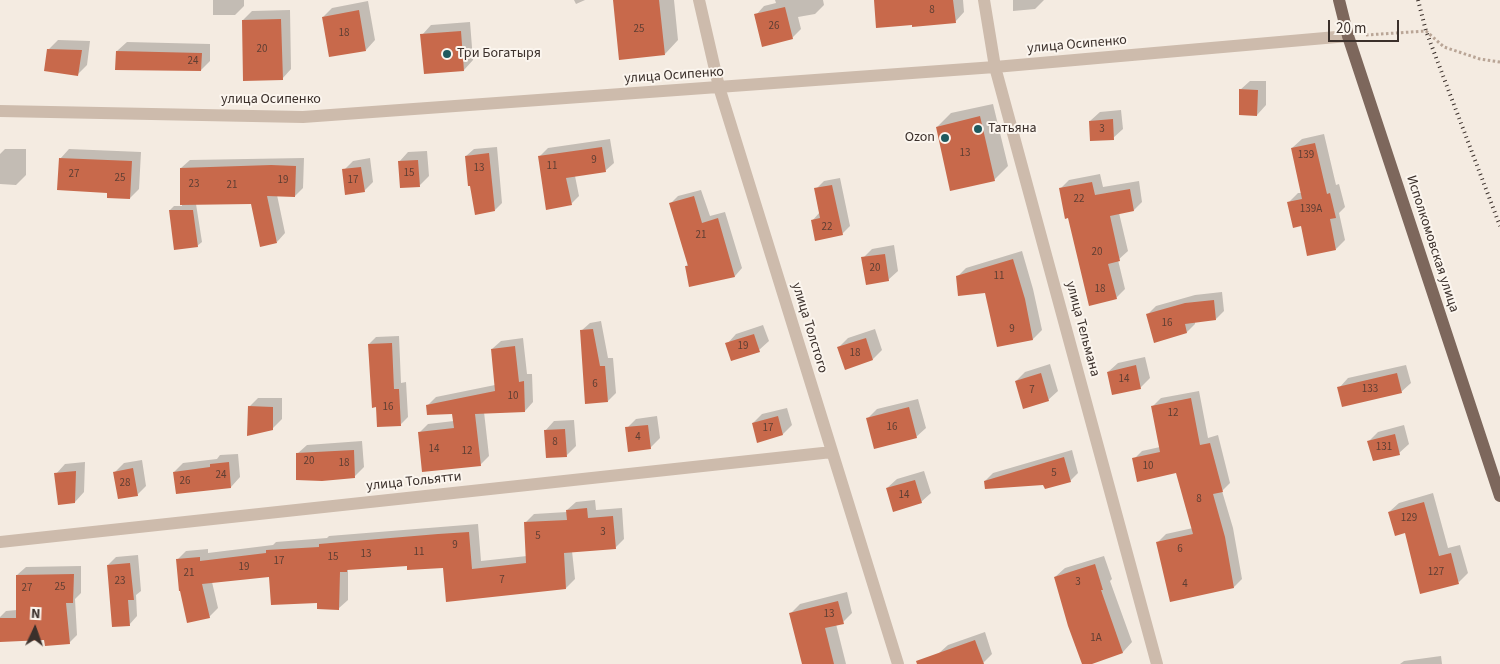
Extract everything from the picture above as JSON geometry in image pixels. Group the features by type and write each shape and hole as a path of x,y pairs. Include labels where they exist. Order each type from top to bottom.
{"main road":[{"name":"Исполкомовская улица","path":"1339,0 1348,36 1500,496"}],"street":[{"name":"улица Толстого","path":"699,0 719,87 898,664"},
{"name":"улица Тельмана","path":"984,0 996,67 1157,664"},
{"name":"улица Осипенко","path":"0,111 303,117 996,67 1348,36"},
{"name":"улица Тольятти","path":"0,542 832,452"}],"path":[{"path":"1348,36 1426,31 1444,47 1480,59 1500,62"}],"building":[{"path":"613,0 659,0 665,55 619,60"},
{"path":"874,0 953,0 956,23 876,28"},
{"path":"785,7 793,39 762,47 754,14"},
{"path":"359,10 366,51 329,57 322,17"},
{"path":"281,19 283,80 243,81 242,20"},
{"path":"461,31 464,71 424,74 420,34"},
{"path":"47,49 82,50 78,76 44,71"},
{"path":"116,51 202,53 201,71 115,70"},
{"path":"1239,89 1258,90 1257,116 1239,115"},
{"path":"980,116 995,181 950,191 936,127"},
{"path":"1113,119 1114,140 1090,141 1089,121"},
{"path":"1315,143 1327,194 1330,193 1336,218 1330,219 1336,250 1307,256 1301,226 1293,228 1287,202 1302,199 1291,148"},
{"path":"602,147 606,172 566,178 572,205 546,210 538,156"},
{"path":"489,153 495,211 475,215 470,186 468,186 465,156"},
{"path":"59,158 132,161 130,199 107,198 107,193 57,190"},
{"path":"418,160 420,187 400,188 398,161"},
{"path":"296,166 295,197 267,196 277,243 260,247 251,204 180,205 180,168"},
{"path":"361,167 365,192 345,195 342,169"},
{"path":"1092,182 1095,195 1130,189 1134,211 1110,216 1120,261 1108,264 1117,299 1089,306 1068,218 1065,219 1059,188"},
{"path":"832,185 843,235 815,241 811,220 820,218 814,188"},
{"path":"694,196 702,223 718,218 735,277 689,287 685,266 688,266 669,203"},
{"path":"169,210 193,210 198,247 174,250"},
{"path":"885,254 889,281 866,285 861,257"},
{"path":"1013,259 1025,299 1033,340 997,347 985,293 958,296 956,276"},
{"path":"1214,300 1216,320 1185,324 1187,333 1154,343 1146,314 1185,303"},
{"path":"593,329 600,366 605,366 608,402 585,404 580,330"},
{"path":"754,334 760,352 731,361 725,343"},
{"path":"866,338 873,360 845,370 837,347"},
{"path":"392,343 394,389 399,389 401,426 377,427 376,407 372,408 368,344"},
{"path":"515,346 519,382 524,381 525,412 475,414 481,466 422,472 418,432 454,428 452,414 427,415 426,405 495,391 491,349"},
{"path":"1136,365 1141,389 1112,395 1107,372"},
{"path":"1041,373 1049,401 1023,409 1015,381"},
{"path":"1397,373 1402,393 1342,407 1337,387"},
{"path":"1191,398 1200,445 1210,443 1223,492 1213,494 1225,537 1234,588 1170,602 1156,542 1193,534 1176,473 1137,482 1132,458 1160,452 1151,406"},
{"path":"248,406 273,407 273,430 247,436"},
{"path":"909,407 917,438 874,449 866,418"},
{"path":"778,416 783,435 757,443 752,423"},
{"path":"648,425 651,449 628,452 625,427"},
{"path":"565,429 567,457 546,458 544,430"},
{"path":"1395,434 1400,455 1373,461 1367,441"},
{"path":"354,450 355,478 322,481 296,480 296,453"},
{"path":"1064,457 1071,482 1045,489 1043,485 985,489 984,481"},
{"path":"229,462 231,488 176,494 173,472 210,467 210,464"},
{"path":"133,468 138,496 118,499 113,472"},
{"path":"76,471 75,503 58,505 54,473"},
{"path":"915,480 922,503 893,512 886,488"},
{"path":"1424,502 1439,556 1451,553 1459,584 1420,594 1405,533 1395,536 1388,512"},
{"path":"587,508 588,518 613,516 616,549 564,553 566,589 446,602 443,568 407,570 407,566 347,570 347,572 340,572 339,610 317,609 317,603 271,605 269,577 202,584 210,618 187,623 179,591 176,559 200,557 200,561 266,553 266,550 319,547 319,544 438,534 469,532 472,569 526,563 524,522 567,520 566,510"},
{"path":"130,563 134,600 128,600 130,626 112,627 107,565"},
{"path":"1095,564 1103,590 1101,590 1123,653 1092,664 1082,664 1068,626 1054,577"},
{"path":"74,574 73,603 66,603 70,644 45,646 44,640 0,642 0,618 16,618 16,575"},
{"path":"838,601 844,624 825,628 834,664 802,664 789,613"},
{"path":"975,640 984,664 917,664 916,661"}],"railway":[{"path":"1418,0 1426,31 1500,226"}],"place":[{"name":"Три Богатыря","path":"447,54"},
{"name":"Татьяна","path":"978,129"},
{"name":"Ozon","path":"945,138"}]}
